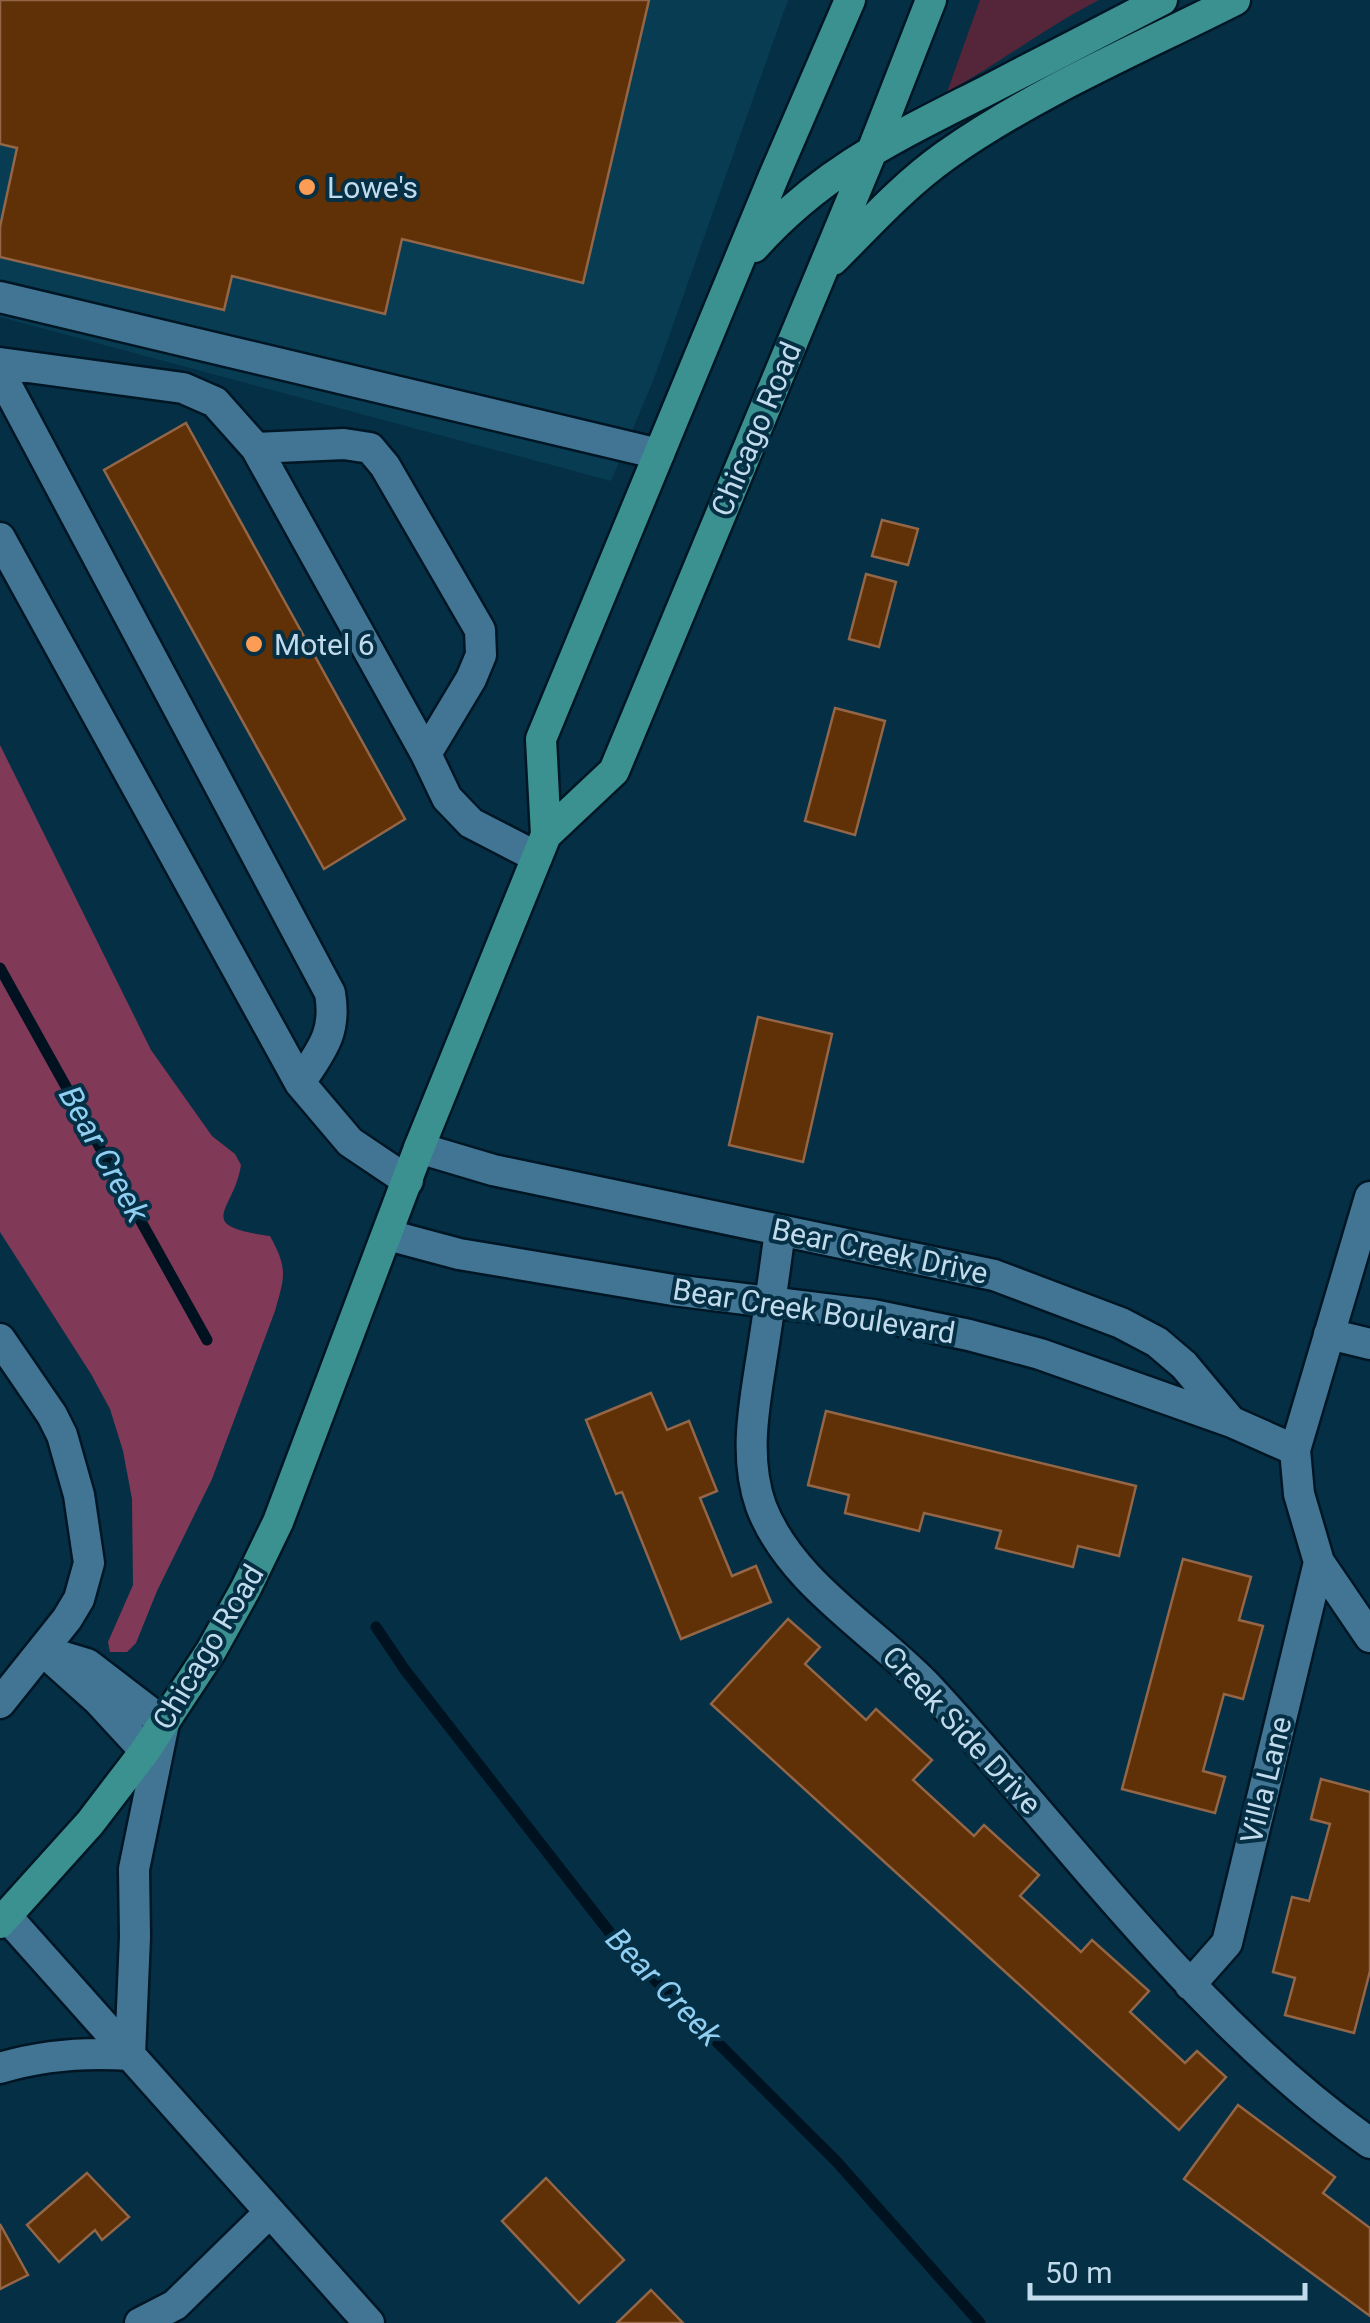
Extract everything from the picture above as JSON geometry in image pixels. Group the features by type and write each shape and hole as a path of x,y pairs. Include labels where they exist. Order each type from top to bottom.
{"main road":[{"name":"Chicago Road","path":"542,846 541,739 850,0"},
{"name":"Chicago Road","path":"3,1920 90,1823 164,1723 211,1651 278,1522 419,1148 542,846 614,771 872,150 930,0"},
{"path":"739,264 784,214 828,176 1162,0"},
{"path":"821,273 904,189 948,154 1024,108 1235,0"}],"street":[{"path":"0,297 658,454"},
{"path":"0,364 183,388 215,402 256,448 447,798 471,823 542,846"},
{"path":"0,373 330,993 334,1014 330,1038 300,1083"},
{"path":"256,448 344,444 370,448 480,630 481,655 471,679 426,754"},
{"path":"0,538 300,1083 350,1142 408,1181"},
{"name":"Bear Creek Drive","path":"419,1148 493,1170 994,1275 1121,1323 1157,1342 1184,1366 1232,1422 1295,1450"},
{"path":"1370,1198 1295,1450 1299,1494 1319,1562 1370,1636"},
{"name":"Creek Side Drive","path":"780,1230 750,1436 753,1478 762,1508 780,1540 810,1578 924,1684 995,1760 1190,1985 1283,2073 1370,2143"},
{"name":"Bear Creek Boulevard","path":"388,1236 459,1254 673,1290 873,1315 969,1335 1040,1354 1232,1422"},
{"path":"1329,1334 1370,1344"},
{"path":"0,1339 62,1434 79,1496 88,1563 79,1599 25,1661 0,1703"},
{"name":"Villa Lane","path":"1190,1985 1227,1943 1319,1562"},
{"path":"0,2068 74,2054 130,2055 134,1869 164,1723 87,1664 25,1661"},
{"path":"25,1661 98,1700 145,1750"},
{"name":"Chicago Road","path":"3,1920 130,2055 368,2323"},
{"path":"140,2323 176,2304 270,2212"}],"shaded area":[{"path":"0,0 788,0 655,376 611,481 0,317"},
{"path":"980,0 1099,0 947,92"},
{"path":"0,745 151,1050 212,1136 235,1154 241,1165 225,1221 246,1232 270,1236 282,1265 283,1281 275,1311 212,1479 136,1643 127,1652 110,1652 108,1642 133,1585 132,1499 123,1451 110,1409 91,1374 0,1232"}],"building":[{"name":"Lowe's","path":"0,0 649,0 583,283 402,239 385,314 232,276 224,310 0,257 0,227 17,148 0,144"},
{"name":"Motel 6","path":"186,423 405,819 324,869 104,470"},
{"path":"882,520 918,529 908,565 872,556"},
{"path":"866,574 896,582 879,647 849,639"},
{"path":"835,708 885,721 855,835 805,821"},
{"path":"758,1017 832,1034 803,1162 729,1145"},
{"path":"651,1393 667,1430 689,1421 717,1491 700,1498 732,1576 756,1566 771,1602 681,1639 622,1492 616,1494 586,1420"},
{"path":"826,1411 1136,1486 1119,1556 1078,1546 1073,1567 996,1548 1001,1531 924,1513 919,1531 845,1513 849,1495 808,1485"},
{"path":"1183,1559 1251,1577 1239,1620 1263,1626 1243,1699 1224,1694 1203,1771 1225,1777 1215,1813 1122,1789"},
{"path":"788,1619 820,1647 805,1664 866,1720 876,1709 932,1760 913,1780 974,1836 984,1825 1039,1875 1020,1896 1081,1952 1092,1940 1149,1991 1130,2012 1185,2063 1197,2051 1226,2077 1179,2130 711,1704"},
{"path":"1321,1779 1370,1792 1370,1971 1354,2033 1285,2015 1295,1978 1273,1972 1292,1897 1309,1901 1330,1824 1311,1819"},
{"path":"1238,2105 1335,2177 1323,2193 1370,2228 1370,2316 1184,2179"},
{"path":"87,2173 129,2217 102,2240 95,2230 59,2262 27,2225"},
{"path":"546,2178 624,2260 579,2303 502,2221"},
{"path":"0,2224 28,2275 0,2289"},
{"path":"651,2290 683,2323 617,2323"}],"waterway":[{"name":"Bear Creek","path":"0,968 207,1340"},
{"name":"Bear Creek","path":"376,1627 405,1670 618,1943 837,2162 980,2323"}],"place":[{"name":"Lowe's","path":"307,187"},
{"name":"Motel 6","path":"254,644"}]}
